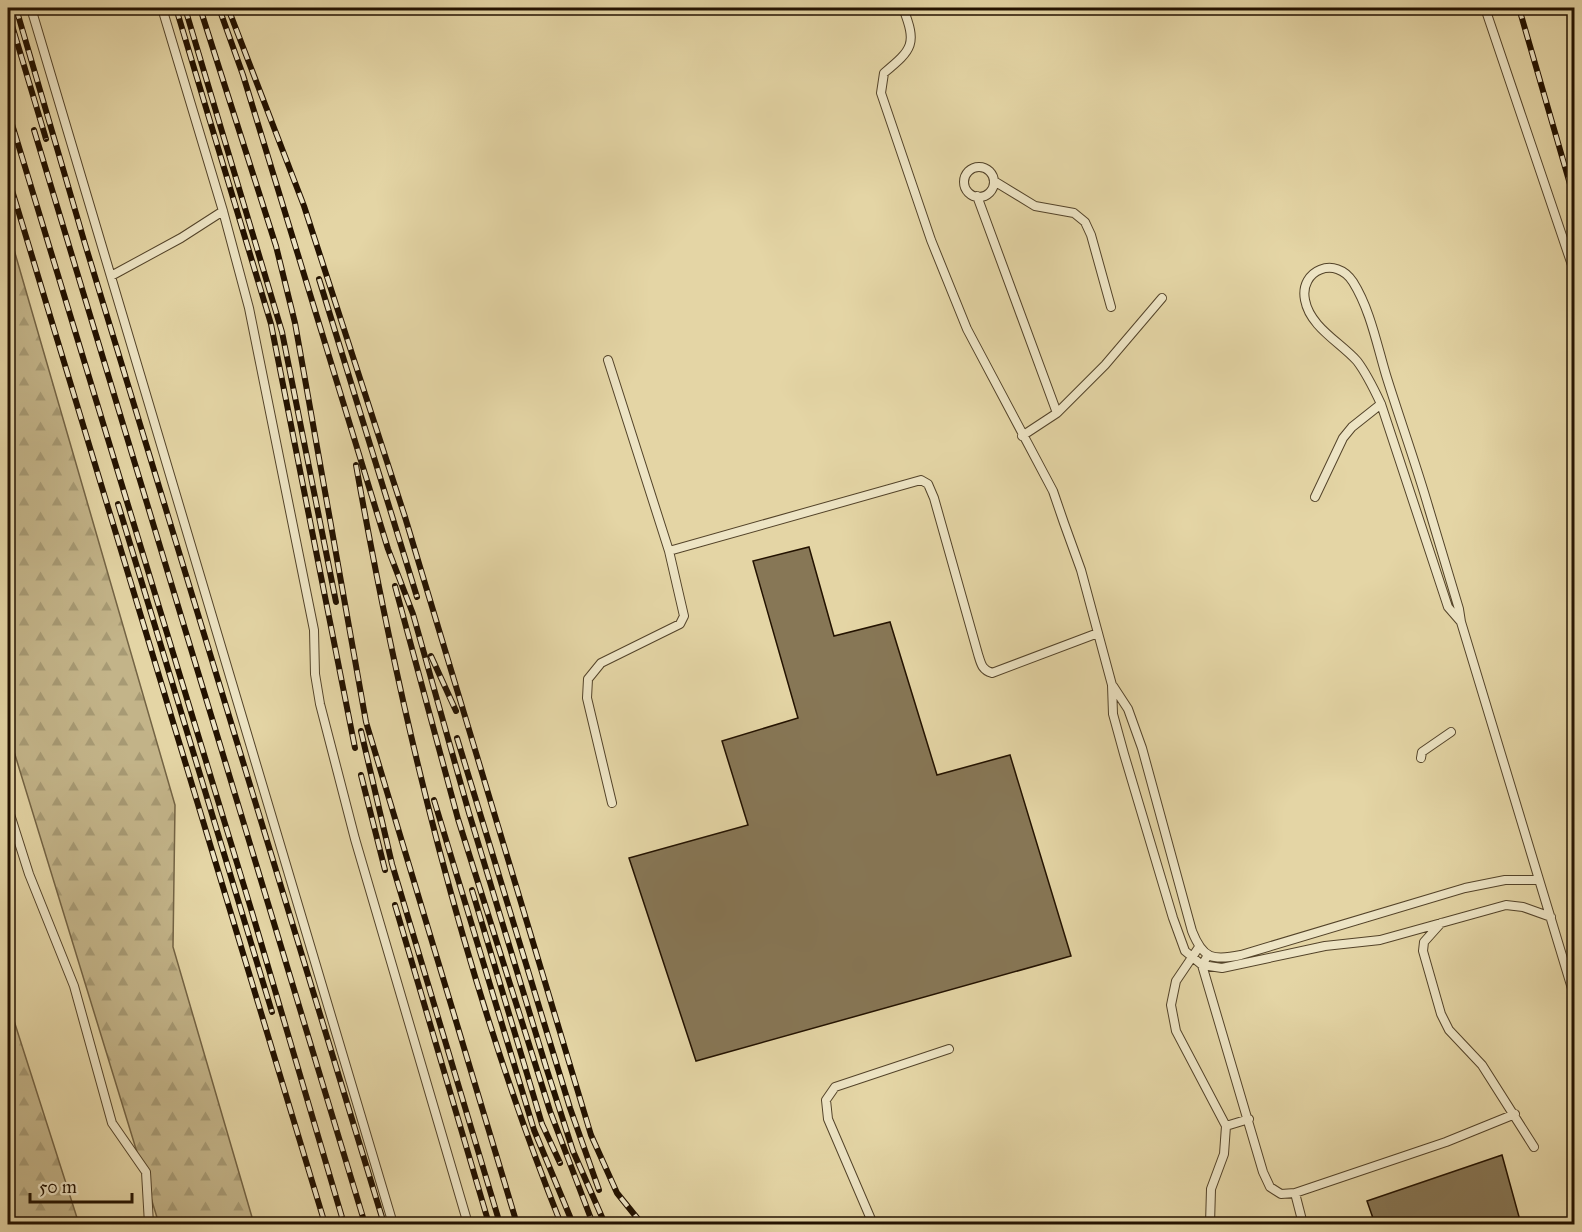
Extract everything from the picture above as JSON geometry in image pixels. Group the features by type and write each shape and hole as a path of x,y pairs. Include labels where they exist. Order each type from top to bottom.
{"lane":[{"path":"31,8 393,1224"},
{"path":"162,8 224,211 261,359 314,630 315,674 320,704 355,839 468,1224"},
{"path":"903,8 912,30 912,42 907,54 884,73 881,93 931,240 967,329 1053,491 1081,570 1112,684 1113,714 1124,754 1181,943 1191,958 1202,965 1222,968 1325,946 1380,940 1506,905 1523,907 1551,917"},
{"path":"1485,8 1539,173 1575,271"},
{"path":"1057,414 977,196 965,187 968,172 981,167 990,172 994,181 1035,206 1074,213 1085,222 1092,235 1111,307"},
{"path":"977,196 991,191 994,181"},
{"path":"111,276 181,238 224,211"},
{"path":"1461,622 1448,607 1381,404 1371,381 1356,361 1307,310 1304,286 1310,275 1318,269 1328,267 1340,270 1351,278 1359,292 1414,457 1461,622 1575,995"},
{"path":"1022,436 1057,414 1105,365 1162,298"},
{"path":"608,360 669,551 684,616 680,624 601,663 588,679 587,698 612,803"},
{"path":"1315,497 1343,438 1352,427 1381,404"},
{"path":"669,551 921,480 928,484 934,498 982,668 992,673 1098,633"},
{"path":"1112,684 1128,709 1142,748 1199,947 1208,955 1220,958 1241,955 1465,888 1505,880 1539,880"},
{"path":"1421,758 1422,752 1451,732"},
{"path":"8,808 29,874 74,986 112,1124 146,1172 149,1224"},
{"path":"1442,922 1424,942 1424,951 1441,1014 1449,1030 1482,1065 1534,1147"},
{"path":"1199,947 1176,981 1172,994 1173,1020 1226,1126 1224,1154 1211,1189 1210,1224"},
{"path":"1208,955 1202,965 1263,1172 1270,1187 1281,1194 1295,1193 1446,1142 1515,1114"},
{"path":"873,1224 828,1119 826,1100 835,1087 949,1049"},
{"path":"1226,1126 1249,1119"},
{"path":"1295,1193 1303,1224"}],"green space":[{"path":"8,229 175,805 173,947 254,1224 159,1224 8,732"},
{"path":"8,1002 79,1224 8,1224"}],"building":[{"path":"809,547 834,636 890,622 937,775 1010,755 1071,956 696,1061 629,858 748,825 722,741 798,718 753,561"},
{"path":"1502,1155 1521,1224 1375,1224 1367,1201"}],"railway":[{"path":"16,8 85,244 384,1224"},
{"path":"176,8 271,324 355,748"},
{"path":"185,8 282,332 336,602"},
{"path":"200,8 276,246 295,323 366,722 517,1224"},
{"path":"219,8 243,75 388,549 413,614 469,813 546,1067 573,1151 605,1224"},
{"path":"228,8 304,206 405,517 591,1135 617,1193 642,1224"},
{"path":"1519,8 1574,198"},
{"path":"8,12 46,139"},
{"path":"8,111 251,909 344,1224"},
{"path":"34,130 365,1224"},
{"path":"8,177 325,1224"},
{"path":"319,279 417,597"},
{"path":"356,465 394,659 439,850 495,1039 526,1132 561,1224"},
{"path":"118,504 272,1012"},
{"path":"395,586 458,819 550,1111 593,1224"},
{"path":"431,656 456,711"},
{"path":"361,731 392,864 500,1224"},
{"path":"457,738 570,1108 599,1190"},
{"path":"361,775 385,870"},
{"path":"434,800 534,1130 573,1224"},
{"path":"472,890 542,1124 560,1163"},
{"path":"395,905 489,1224"}]}
